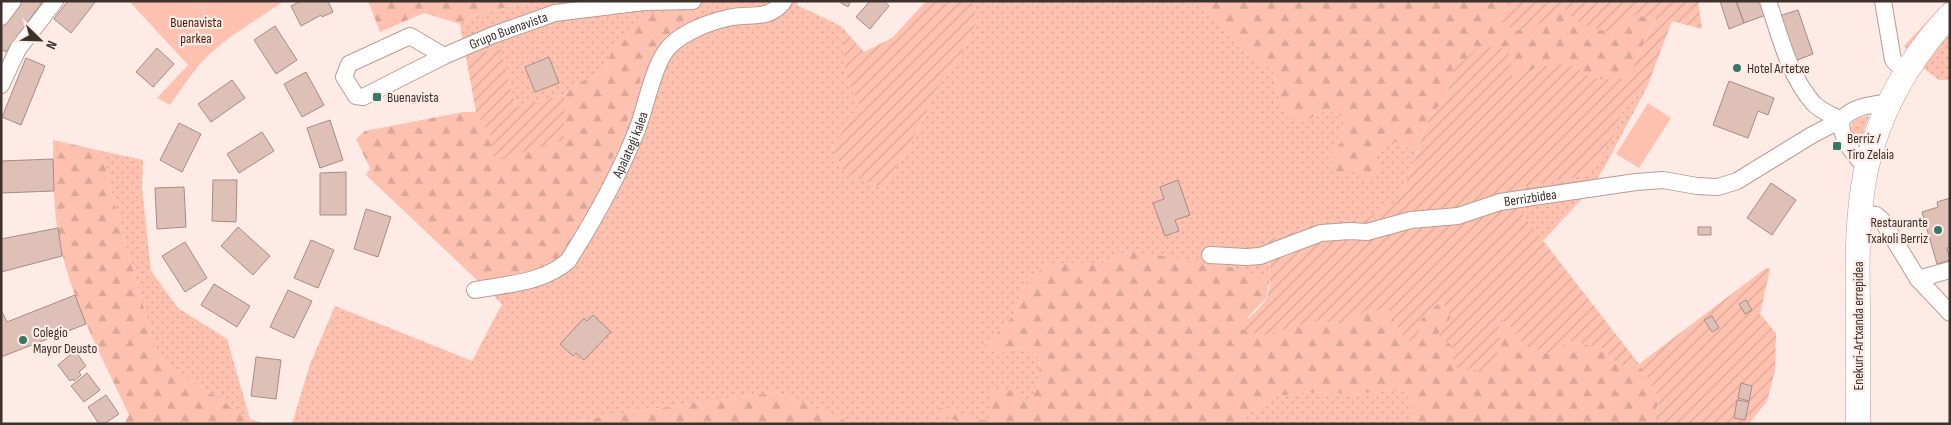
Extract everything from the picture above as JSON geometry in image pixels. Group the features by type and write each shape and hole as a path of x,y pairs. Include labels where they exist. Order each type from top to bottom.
{"street":[{"path":"1,17 13,1"},
{"path":"1,86 18,49 55,1"},
{"name":"Grupo Buenavista","path":"444,56 410,36 349,64 344,77 356,96 363,97 444,56 493,35 555,13 644,2 693,1"},
{"name":"Apalategi kalea","path":"475,290 536,278 557,271 568,261 621,167 637,130 660,62 668,48 698,28 730,18 772,13 784,1"},
{"path":"1768,1 1787,58 1800,85 1815,105 1841,120 1841,132 1845,142 1867,169"},
{"path":"1883,1 1893,60 1905,72"},
{"path":"1889,102 1905,72 1950,15"},
{"name":"Berrizbidea","path":"1210,255 1246,258 1260,256 1321,233 1368,232 1411,220 1458,216 1500,202 1636,182 1663,180 1697,186 1718,187 1737,181 1812,135 1841,120 1847,112 1856,108 1889,102"},
{"name":"Enekuri-Artxanda errepidea","path":"1858,424 1860,213 1867,169 1889,102"},
{"path":"1860,213 1876,215 1882,220 1918,279 1950,313"},
{"path":"1918,279 1950,270"}],"green space":[{"name":"Buenavista parkea","path":"129,1 284,1 229,38 209,55 192,74 170,105 157,98 188,65"},
{"path":"368,1 533,1 474,15 460,24 424,13 380,32"},
{"path":"533,1 799,1 797,5 841,26 846,77 859,106 832,147 845,174 883,188 910,146 937,90 963,50 977,21 973,1 1189,1 1202,8 1248,55 1272,68 1278,94 1288,120 1304,122 1327,109 1344,118 1341,142 1330,156 1379,153 1392,141 1406,147 1418,148 1398,201 1364,219 1321,222 1266,240 1270,278 1128,251 1102,263 1052,263 1028,277 1014,315 984,346 999,353 1025,347 1040,359 1038,385 1029,403 997,420 974,420 952,410 956,421 965,424 854,424 776,392 609,415 572,424 292,424 310,364 335,306 472,361 502,304 479,282 565,251 619,146 643,73 659,43 695,12 671,12 611,53 604,72 578,83 564,95 516,107 500,48 466,57 460,24 474,15"},
{"path":"926,1 973,1 977,21 963,50 937,90 910,146 883,188 845,174 832,147 859,106 846,77 841,26 864,52 892,38"},
{"path":"1189,1 1509,1 1500,20 1547,21 1562,5 1656,18 1627,79 1593,79 1574,66 1513,79 1454,69 1447,94 1428,121 1418,148 1406,147 1392,141 1379,153 1380,175 1365,181 1354,172 1336,174 1330,156 1341,142 1344,118 1327,109 1304,122 1288,120 1278,94 1272,68 1248,55 1202,8"},
{"path":"1509,1 1698,1 1702,29 1672,21 1647,87 1624,107 1614,136 1587,175 1518,188 1517,207 1639,364 1619,366 1602,348 1568,341 1551,354 1523,346 1512,328 1498,317 1500,339 1495,363 1479,371 1454,367 1452,346 1438,334 1451,317 1441,301 1421,319 1416,347 1400,333 1389,310 1366,311 1343,324 1314,321 1262,336 1240,329 1264,302 1268,293 1270,270 1266,240 1321,222 1364,219 1398,201 1428,121 1447,94 1454,69 1480,46 1508,49 1513,79 1539,66 1574,66 1593,79 1627,79 1656,19 1634,15 1614,33 1579,22 1562,6 1547,21 1516,31 1500,20"},
{"path":"1946,1 1950,1 1950,80 1939,80 1923,68 1904,46"},
{"path":"695,12 659,43 643,73 619,146 565,251 546,266 525,274 479,282 366,175 370,168 356,139 365,131 463,112 476,112 490,136 564,140 564,95 578,83 604,72 611,53 644,14"},
{"path":"500,47 516,107 564,95 564,140 495,160 490,136 476,112 466,57"},
{"path":"1647,87 1605,166 1590,190 1543,241 1517,207 1517,188 1587,175 1614,136 1624,107"},
{"path":"1648,103 1671,118 1639,168 1616,154"},
{"path":"1869,116 1859,144 1853,134 1853,122 1862,117"},
{"path":"53,140 102,151 119,221 158,358 250,419 265,424 124,424 129,415 101,357 76,298 63,257 55,214"},
{"path":"102,151 143,160 142,188 151,271 178,308 227,339 250,419 158,358 119,221"},
{"path":"1128,251 1193,259 1270,278 1266,298 1248,317 1261,336 1314,321 1343,324 1366,311 1389,310 1400,333 1421,319 1441,301 1451,317 1500,339 1498,317 1512,328 1523,346 1551,354 1568,341 1602,348 1619,366 1639,364 1658,396 1655,424 1415,424 1408,390 1351,394 1312,392 1277,396 1251,412 1239,424 965,424 929,406 952,410 974,420 996,420 987,402 993,389 1016,391 1029,402 1038,385 1040,359 1025,347 999,353 984,346 1014,315 1028,277 1052,263 1102,263"},
{"path":"1766,268 1770,269 1760,314 1776,333 1775,371 1767,401 1749,424 1655,424 1658,396 1639,364"},
{"path":"1408,390 1415,424 1239,424 1251,412 1277,396 1312,392 1351,394"},
{"path":"776,392 854,424 572,424 609,415"}],"building":[{"path":"18,1 43,1 6,52 1,49 1,25"},
{"path":"68,1 96,1 71,33 54,19"},
{"path":"301,1 328,1 333,12 322,17 321,15 301,26 291,6"},
{"path":"842,1 851,1 848,7 841,3"},
{"path":"870,1 884,1 889,6 870,29 856,17"},
{"path":"1720,1 1736,1 1744,23 1729,29"},
{"path":"1736,1 1761,1 1766,15 1744,23"},
{"path":"1798,10 1813,54 1792,62 1776,17"},
{"path":"275,26 297,60 276,74 254,40"},
{"path":"157,48 174,64 153,87 136,72"},
{"path":"549,57 559,83 535,92 525,67"},
{"path":"26,58 45,66 21,125 2,117"},
{"path":"306,72 324,105 302,117 284,84"},
{"path":"232,80 245,98 211,122 198,104"},
{"name":"Hotel Artetxe","path":"1729,81 1774,98 1768,115 1758,111 1748,138 1713,125"},
{"path":"330,120 343,160 320,168 307,128"},
{"path":"179,123 201,134 182,172 160,160"},
{"path":"262,132 274,151 239,173 227,154"},
{"path":"53,159 54,191 1,193 1,161"},
{"path":"346,172 346,215 320,215 320,173"},
{"path":"213,180 237,180 236,222 212,221"},
{"path":"1178,180 1190,215 1175,220 1179,231 1165,236 1153,203 1164,199 1160,187"},
{"path":"1771,183 1796,200 1772,235 1747,218"},
{"path":"184,187 186,227 157,229 155,188"},
{"name":"Restaurante Txakoli Berriz","path":"1950,198 1950,247 1947,248 1950,260 1937,264 1922,212 1938,207 1937,202"},
{"path":"366,209 391,217 378,257 354,249"},
{"path":"238,227 270,256 253,275 221,246"},
{"path":"1698,227 1711,227 1711,235 1698,235"},
{"path":"58,228 62,256 1,272 1,239"},
{"path":"311,240 334,250 318,288 294,278"},
{"path":"185,242 207,278 185,292 162,256"},
{"path":"214,284 250,306 237,327 201,305"},
{"path":"288,290 312,301 294,338 270,327"},
{"name":"Colegio Mayor Deusto","path":"75,295 86,324 1,357 1,310 7,322"},
{"path":"1746,300 1752,310 1745,314 1739,304"},
{"path":"593,315 611,332 584,360 576,353 573,356 560,344 584,318 587,321"},
{"path":"1712,316 1719,328 1712,332 1704,320"},
{"path":"75,351 86,366 79,372 81,375 74,381 73,379 70,381 58,365"},
{"path":"256,357 281,360 276,399 251,396"},
{"path":"87,373 100,390 84,402 71,386"},
{"path":"1741,383 1752,386 1749,401 1738,398"},
{"path":"106,395 119,414 104,424 99,424 88,407"},
{"path":"1737,400 1749,402 1745,420 1734,418"}],"place":[{"name":"Hotel Artetxe","path":"1737,68"},
{"name":"Buenavista","path":"377,97"},
{"name":"Berriz / Tiro Zelaia","path":"1837,146"},
{"name":"Restaurante Txakoli Berriz","path":"1938,230"},
{"name":"Colegio Mayor Deusto","path":"23,340"}]}
